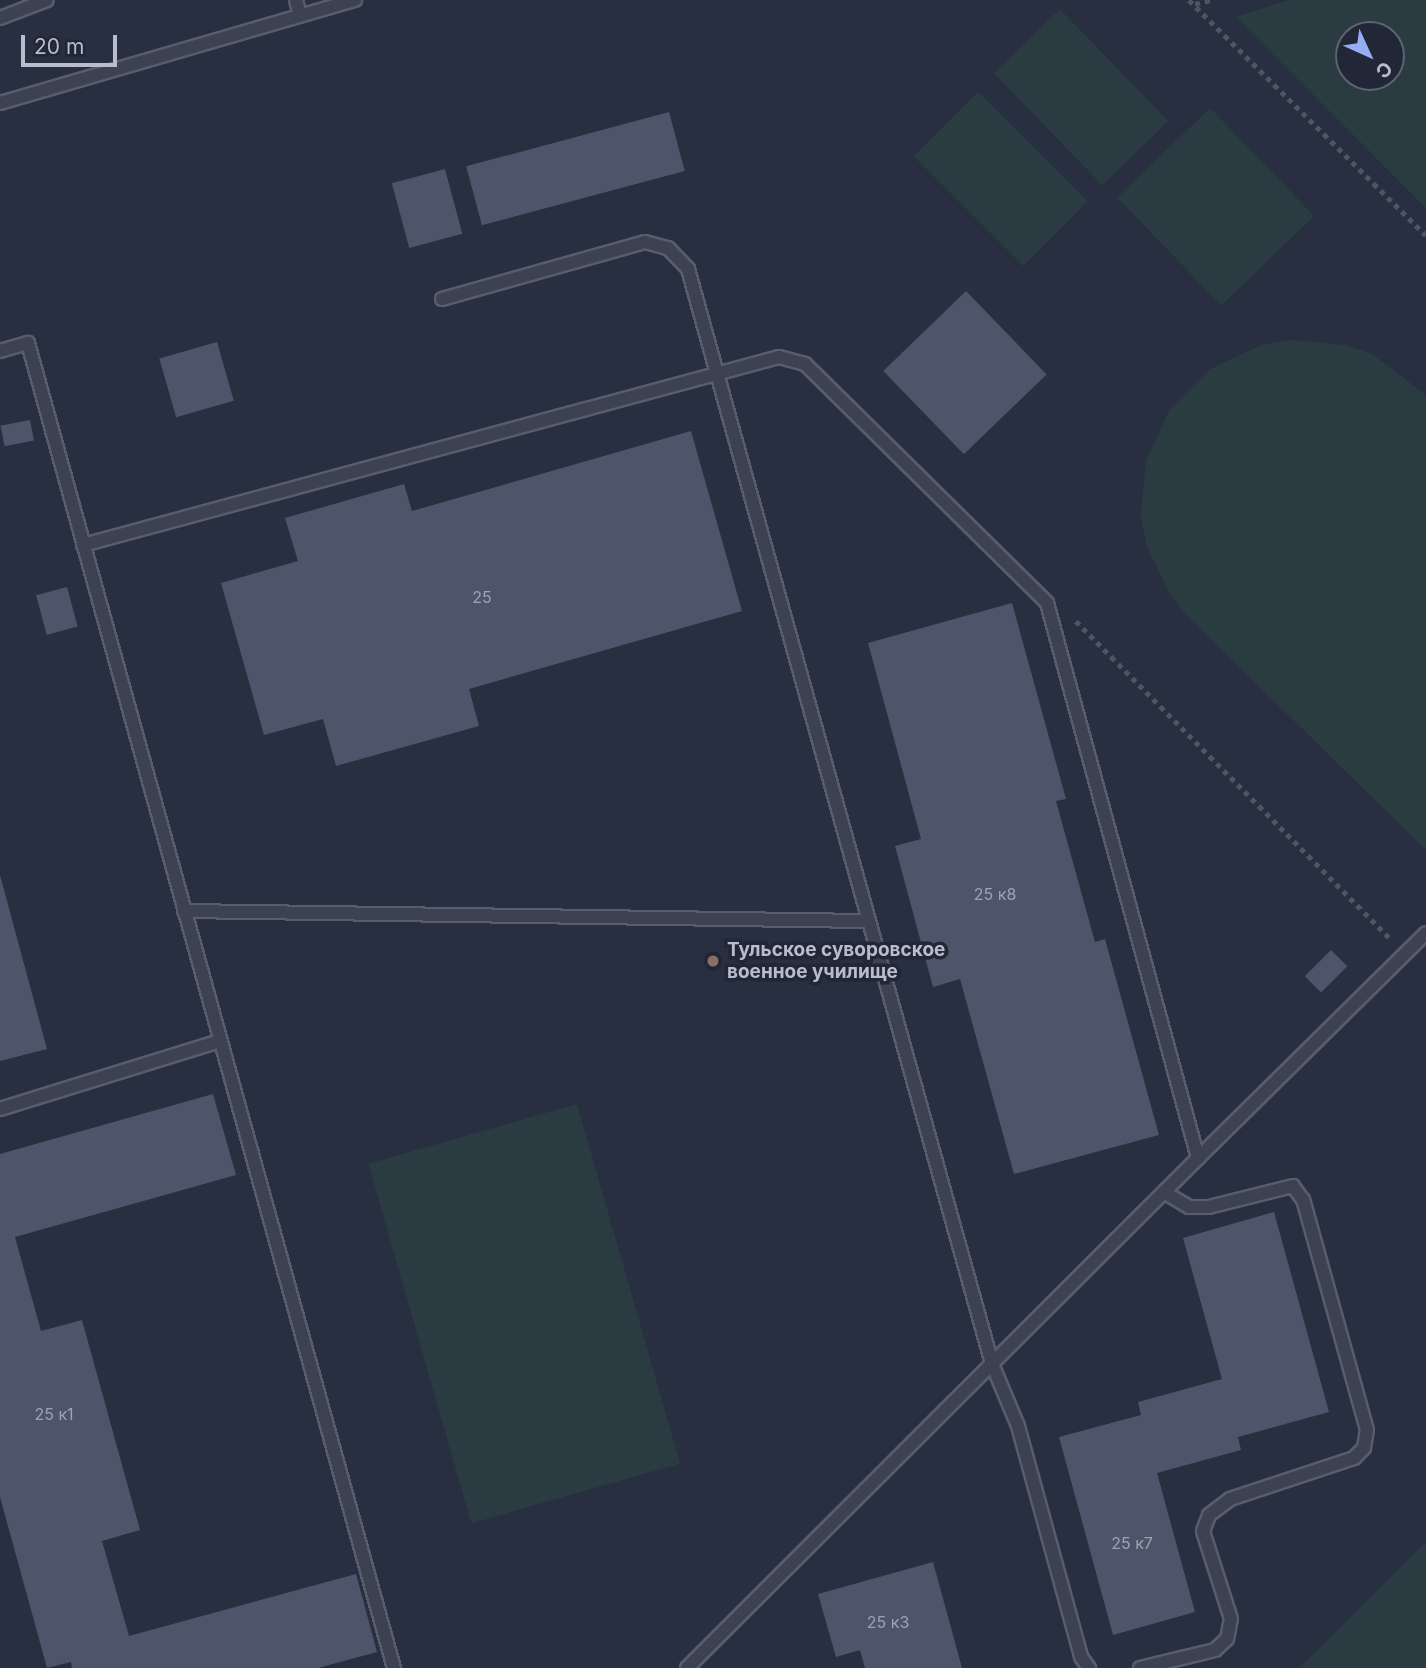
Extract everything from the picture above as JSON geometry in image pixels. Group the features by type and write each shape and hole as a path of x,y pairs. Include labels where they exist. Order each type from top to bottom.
{"lane":[{"path":"0,18 47,0"},
{"path":"296,0 300,16"},
{"path":"0,103 355,0"},
{"path":"442,299 645,242 668,248 688,270 992,1364 1018,1426 1081,1657 1088,1668"},
{"path":"0,351 28,343 394,1668"},
{"path":"82,545 779,357 805,364 1047,603 1198,1158"},
{"path":"184,911 869,921"},
{"path":"687,1668 1426,933"},
{"path":"0,1109 220,1041"},
{"path":"1140,1668 1215,1650 1227,1639 1231,1619 1203,1531 1209,1516 1230,1499 1354,1458 1364,1448 1367,1430 1303,1200 1293,1186 1209,1207 1189,1207 1164,1192"}],"path":[{"path":"1191,2 1210,0"},
{"path":"1191,2 1426,235"},
{"path":"1047,603 1061,605 1405,954"}],"shaded area":[{"path":"1289,0 1426,0 1426,208 1236,17"},
{"path":"1060,9 1168,121 1102,185 994,73"},
{"path":"978,92 1088,202 1023,266 914,156"},
{"path":"1210,108 1314,216 1221,306 1117,198"},
{"path":"1289,340 1345,345 1372,354 1426,395 1426,850 1188,617 1170,595 1146,544 1141,516 1146,460 1170,409 1210,369 1261,345"},
{"path":"577,1104 680,1464 471,1523 368,1164"},
{"path":"1426,1542 1426,1668 1299,1668"}],"building":[{"path":"669,112 685,171 482,225 466,166"},
{"path":"445,169 462,234 409,248 392,183"},
{"path":"966,291 1047,374 964,454 883,371"},
{"path":"217,342 234,401 176,417 159,359"},
{"path":"30,420 34,441 5,446 1,426"},
{"path":"691,431 742,611 469,689 479,726 336,766 323,719 264,735 221,583 298,561 285,518 404,484 412,511"},
{"path":"67,587 78,627 47,635 36,595"},
{"path":"1012,603 1066,799 1056,801 1095,942 1105,939 1159,1135 1014,1174 960,979 933,987 895,846 921,839 868,643"},
{"path":"0,875 47,1049 0,1061"},
{"path":"1331,950 1347,966 1321,992 1305,976"},
{"path":"213,1094 236,1175 15,1237 41,1331 82,1320 140,1530 102,1541 129,1636 356,1574 377,1652 318,1668 72,1668 71,1662 47,1668 0,1497 0,1154"},
{"path":"1274,1212 1329,1412 1238,1437 1241,1450 1157,1473 1195,1612 1113,1635 1059,1437 1141,1415 1138,1402 1222,1379 1183,1238"},
{"path":"933,1562 962,1668 865,1668 860,1650 836,1657 818,1594"}],"place":[{"name":"Тульское суворовское военное училище","path":"713,961"}]}
